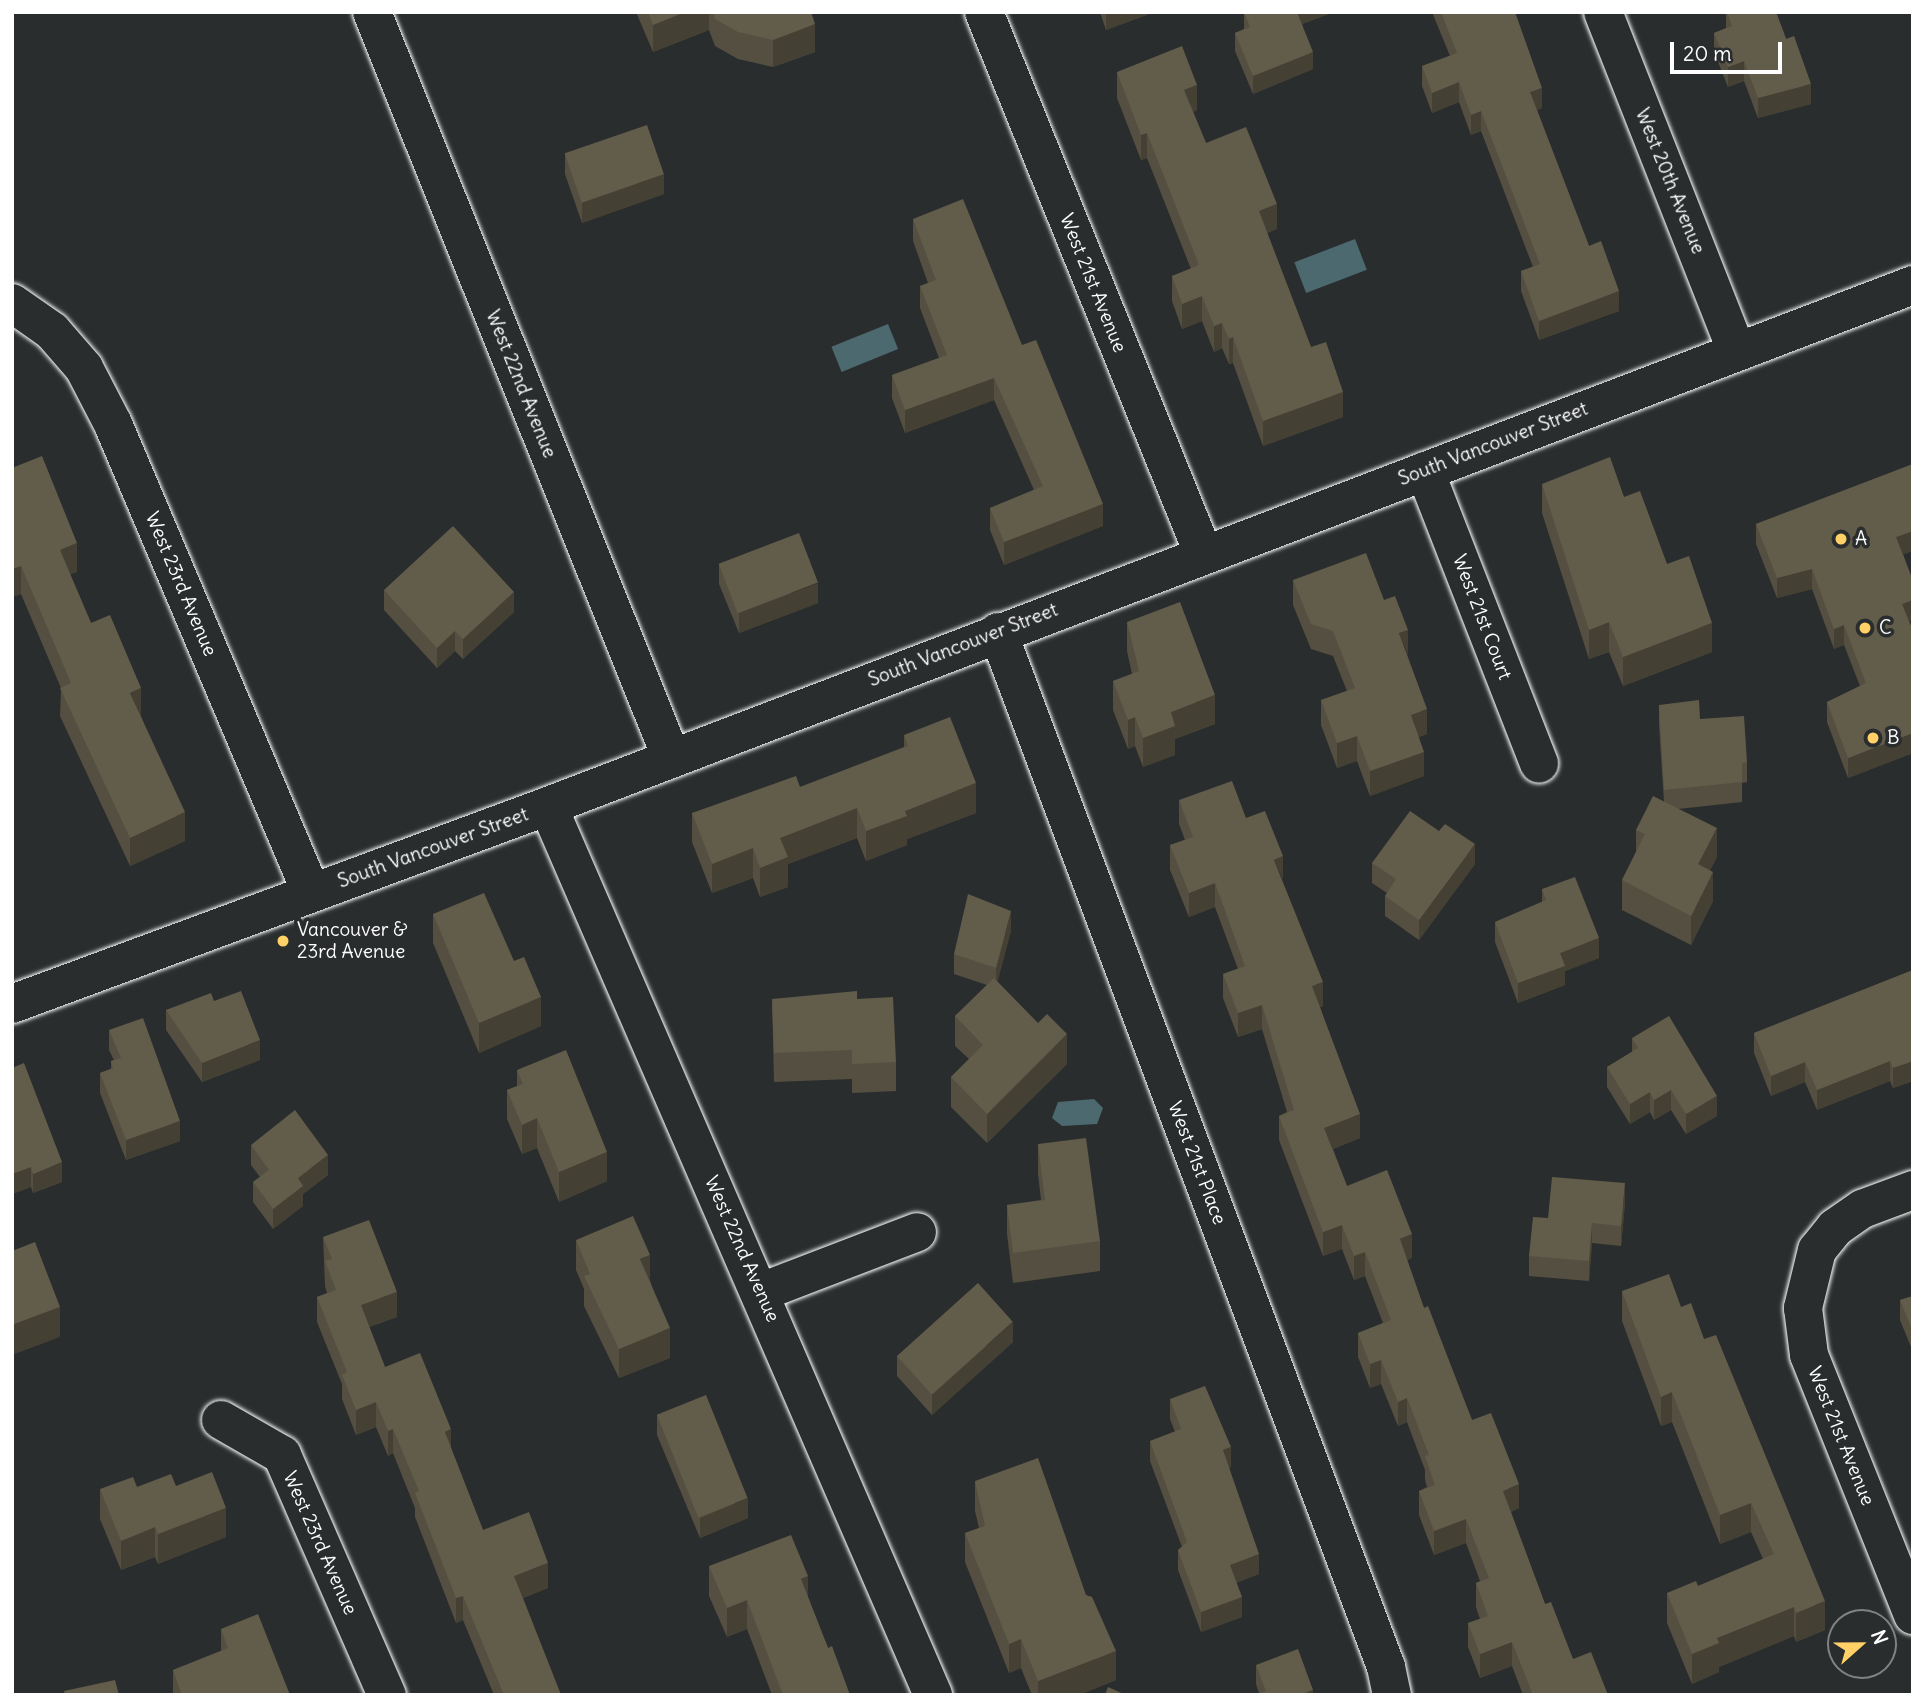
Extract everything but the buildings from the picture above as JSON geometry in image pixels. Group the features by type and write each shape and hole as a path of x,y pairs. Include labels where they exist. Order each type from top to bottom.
{"street":[{"name":"West 22nd Avenue","path":"372,12 671,757"},
{"name":"West 21st Avenue","path":"984,12 1203,553"},
{"name":"West 20th Avenue","path":"1603,12 1736,350"},
{"name":"South Vancouver Street","path":"12,1004 548,806 1203,553 1913,285"},
{"name":"West 23rd Avenue","path":"12,303 52,331 84,368 113,424 311,892"},
{"name":"West 21st Court","path":"1425,471 1539,764"},
{"name":"West 21st Place","path":"998,632 1386,1667 1392,1695"},
{"name":"West 22nd Avenue","path":"548,806 761,1292 933,1695"},
{"name":"West 21st Avenue","path":"1913,1190 1862,1209 1835,1228 1817,1250 1802,1308 1809,1355 1913,1615"},
{"path":"761,1292 917,1233"},
{"name":"West 23rd Avenue","path":"221,1420 282,1455 387,1695"}],"water":[{"path":"1355,239 1367,270 1306,293 1294,262"},
{"path":"888,324 898,349 842,372 831,347"},
{"path":"1094,1099 1103,1108 1097,1124 1062,1126 1052,1118 1058,1102"}],"place":[{"name":"A","path":"1841,539"},
{"name":"C","path":"1865,628"},
{"name":"B","path":"1873,738"},
{"name":"Vancouver & 23rd Avenue","path":"283,941"}]}
